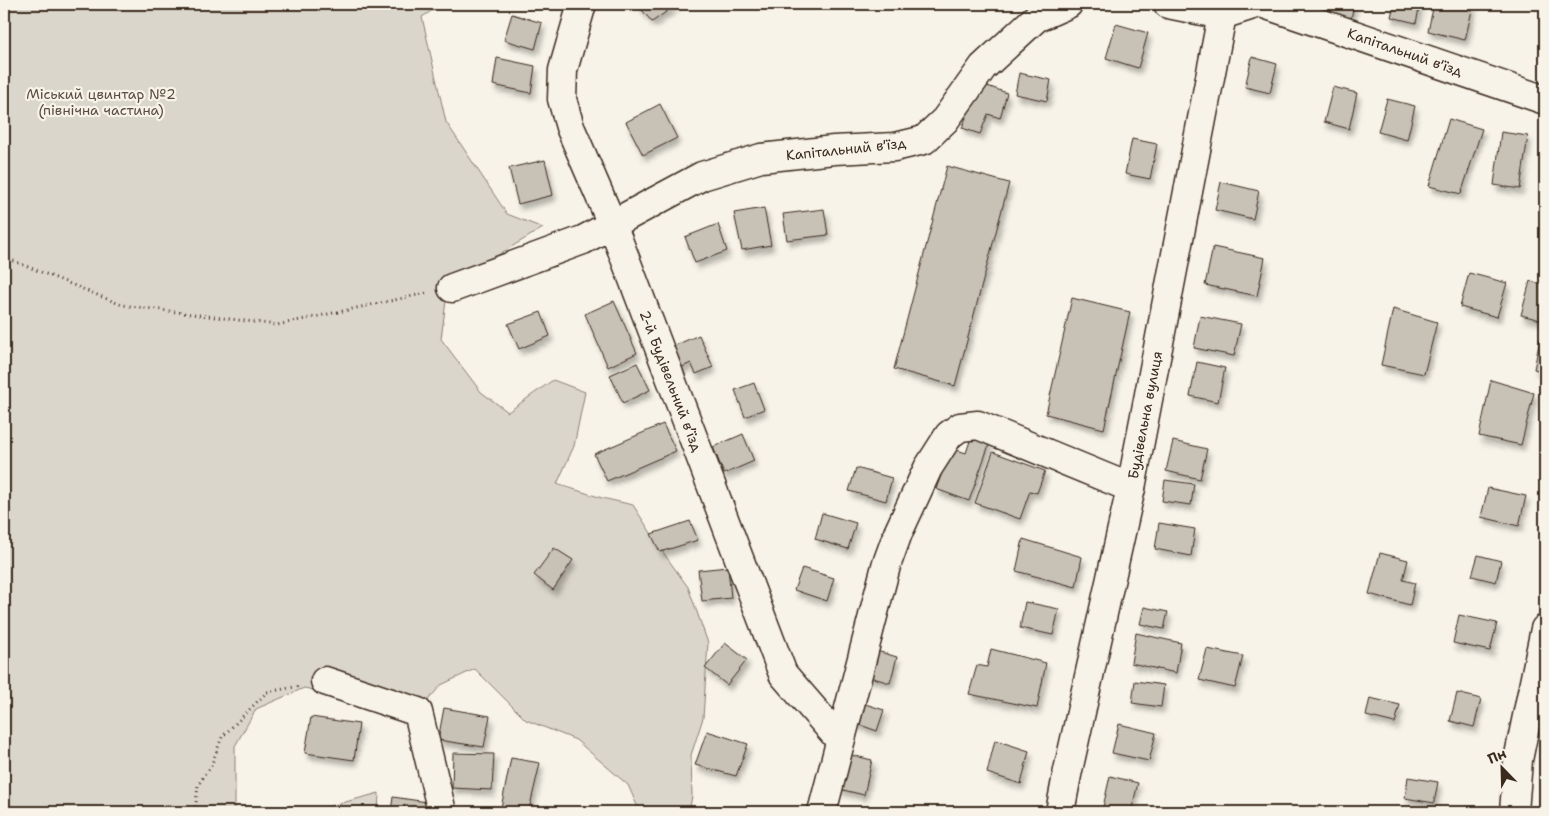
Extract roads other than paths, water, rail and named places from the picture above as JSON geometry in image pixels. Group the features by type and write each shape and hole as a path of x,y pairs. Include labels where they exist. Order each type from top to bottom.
{"street":[{"name":"2-й Будівельний в’їзд","path":"582,4 563,70 562,99 570,127 612,224 783,674 840,740"},
{"name":"Капітальний в'їзд","path":"452,288 583,240 702,176 761,158 834,150 895,147 924,140 945,120 983,67 1036,18 1068,4"},
{"path":"1168,4 1222,15 1256,4"},
{"name":"Капітальний в'їзд","path":"1264,4 1545,100"},
{"name":"Будівельна вулиця","path":"1060,812 1131,488 1222,15"},
{"path":"822,812 886,566 898,533 928,468 949,435 960,427 978,425 1131,488"},
{"path":"1514,812 1518,760 1545,630"},
{"path":"325,681 418,712 442,812"}],"park label":[{"name":"Міський цвинтар №2 (північна частина)","path":"101,102"}]}
